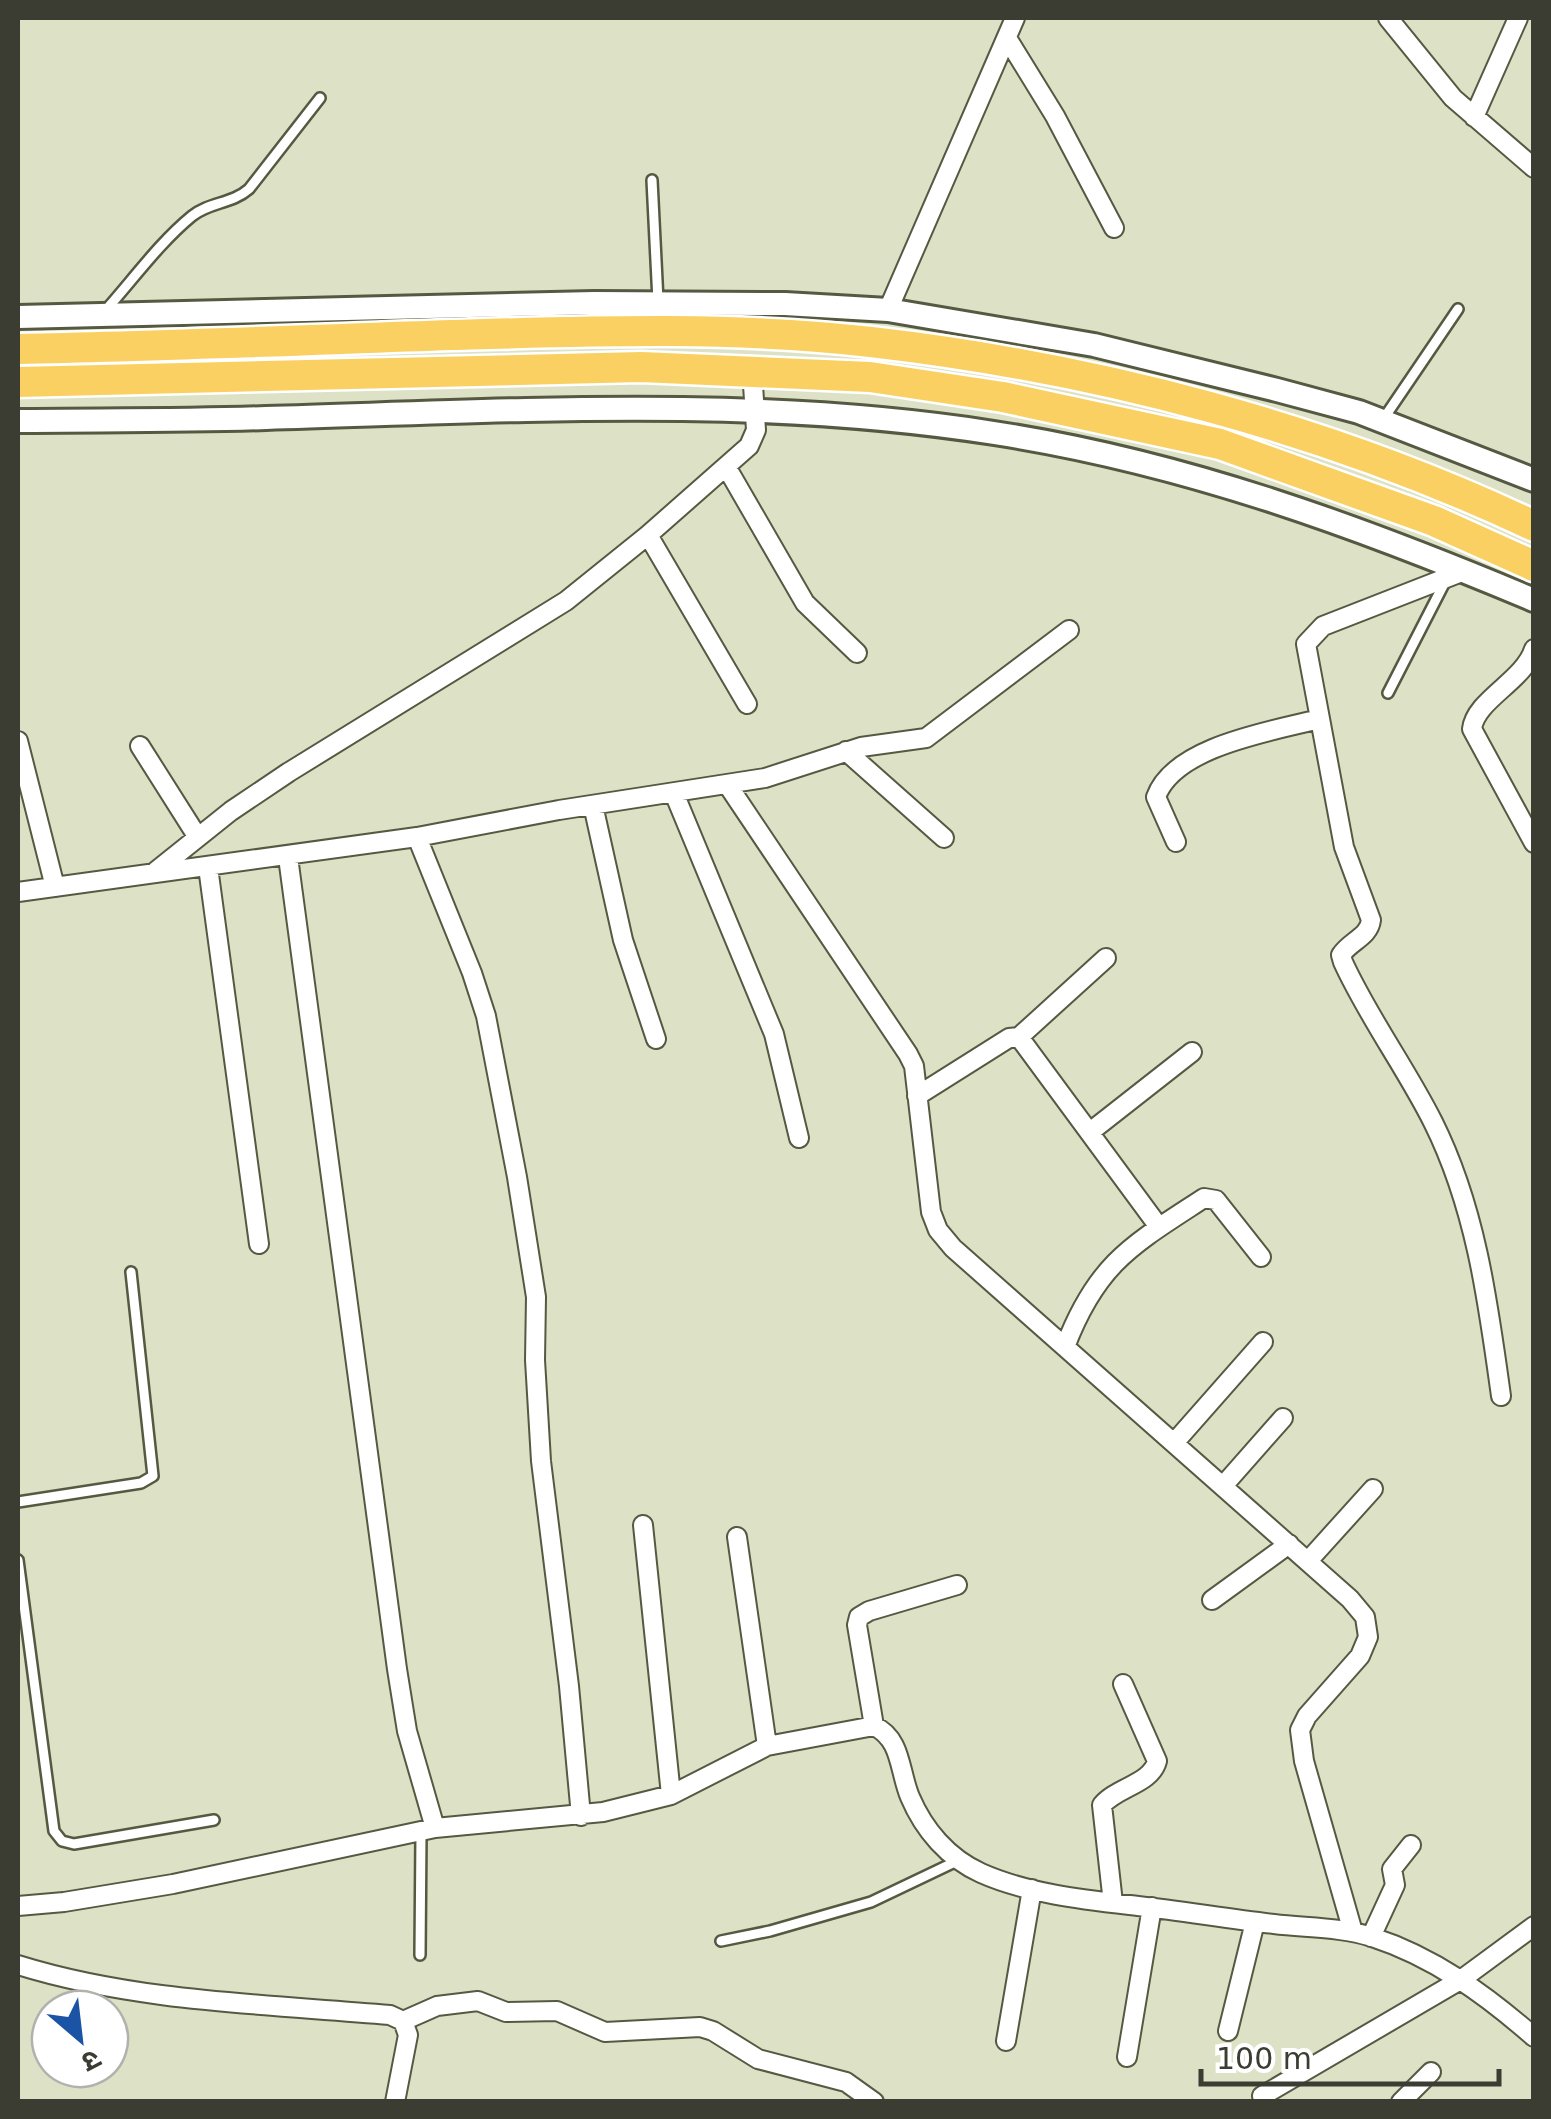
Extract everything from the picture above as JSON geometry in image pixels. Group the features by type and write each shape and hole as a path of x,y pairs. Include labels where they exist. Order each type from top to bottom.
{"highway":[{"path":"18,349 651,331 869,342 985,358 1133,389 1284,430 1424,478 1534,526"},
{"path":"506,369 507,334"},
{"path":"18,382 506,369 752,370 870,376 1112,419 1220,444 1434,521 1534,566"}],"street":[{"path":"888,310 1016,18"},
{"path":"1388,18 1434,78 1534,168"},
{"path":"1474,117 1518,18"},
{"path":"1008,38 1055,116 1114,228"},
{"path":"18,317 658,303 888,310 1094,345 1246,382 1382,421 1534,480"},
{"path":"156,872 198,836 290,772 566,601 648,536 749,446 756,430 752,370"},
{"path":"18,420 262,418 512,409 756,409 993,432 1114,456 1308,510 1456,574 1534,600"},
{"path":"727,468 804,603 858,652"},
{"path":"648,536 747,704"},
{"path":"1456,574 1322,626 1306,644 1344,847 1372,920 1370,928 1341,955 1342,962 1433,1123 1466,1201 1501,1396"},
{"path":"18,892 417,837 789,772 846,751 926,738 1069,630"},
{"path":"1534,649 1520,672 1478,713 1472,728 1534,843"},
{"path":"1176,842 1156,796 1168,778 1206,752 1319,719"},
{"path":"18,740 56,888"},
{"path":"140,746 198,836"},
{"path":"846,751 944,838"},
{"path":"727,784 914,1066 931,1212 938,1230 953,1248 1350,1598 1364,1617 1368,1637 1360,1656 1307,1716 1300,1730 1304,1761 1362,1934"},
{"path":"674,793 774,1034 799,1138"},
{"path":"593,805 623,940 656,1039"},
{"path":"417,837 486,1016 518,1178 536,1297 541,1461 582,1816"},
{"path":"288,857 397,1669 428,1830"},
{"path":"208,867 259,1244"},
{"path":"917,1096 1010,1038 1019,1037 1106,958"},
{"path":"1019,1037 1159,1228"},
{"path":"1090,1132 1192,1052"},
{"path":"1065,1346 1094,1285 1122,1254 1210,1197 1261,1256"},
{"path":"1174,1443 1264,1342"},
{"path":"1224,1486 1283,1418"},
{"path":"1308,1561 1373,1489"},
{"path":"643,1525 671,1796"},
{"path":"737,1537 767,1746"},
{"path":"1212,1600 1289,1544"},
{"path":"874,1726 856,1624 859,1617 957,1586"},
{"path":"1113,1903 1102,1806 1108,1798 1152,1774 1157,1761 1123,1684"},
{"path":"18,1906 173,1884 428,1830 582,1816 671,1796 767,1746 874,1726 884,1730 894,1742 910,1796 921,1820 938,1842 958,1861 992,1878 1113,1903 1362,1934 1462,1979 1534,2037"},
{"path":"1362,1934 1395,1885 1392,1869 1412,1845"},
{"path":"1006,2041 1032,1889"},
{"path":"1128,2057 1152,1908"},
{"path":"1228,2031 1256,1922"},
{"path":"1262,2096 1462,1979 1534,1926"},
{"path":"18,1964 93,1985 390,2015 403,2021 408,2035 394,2102"},
{"path":"403,2021 436,2006 467,2001 522,2014 557,2011 605,2032 700,2027 714,2031 758,2059 846,2082 874,2102"},
{"path":"1401,2102 1432,2072"}],"lane":[{"path":"102,314 189,218 209,205 241,196 249,189 320,98"},
{"path":"652,180 658,303"},
{"path":"1382,421 1458,308"},
{"path":"1388,693 1456,574"},
{"path":"18,1502 141,1483 153,1476 131,1272"},
{"path":"18,1560 54,1831 62,1841 74,1844 214,1820"},
{"path":"420,1955 428,1830"},
{"path":"721,1942 871,1902 958,1861"}]}
